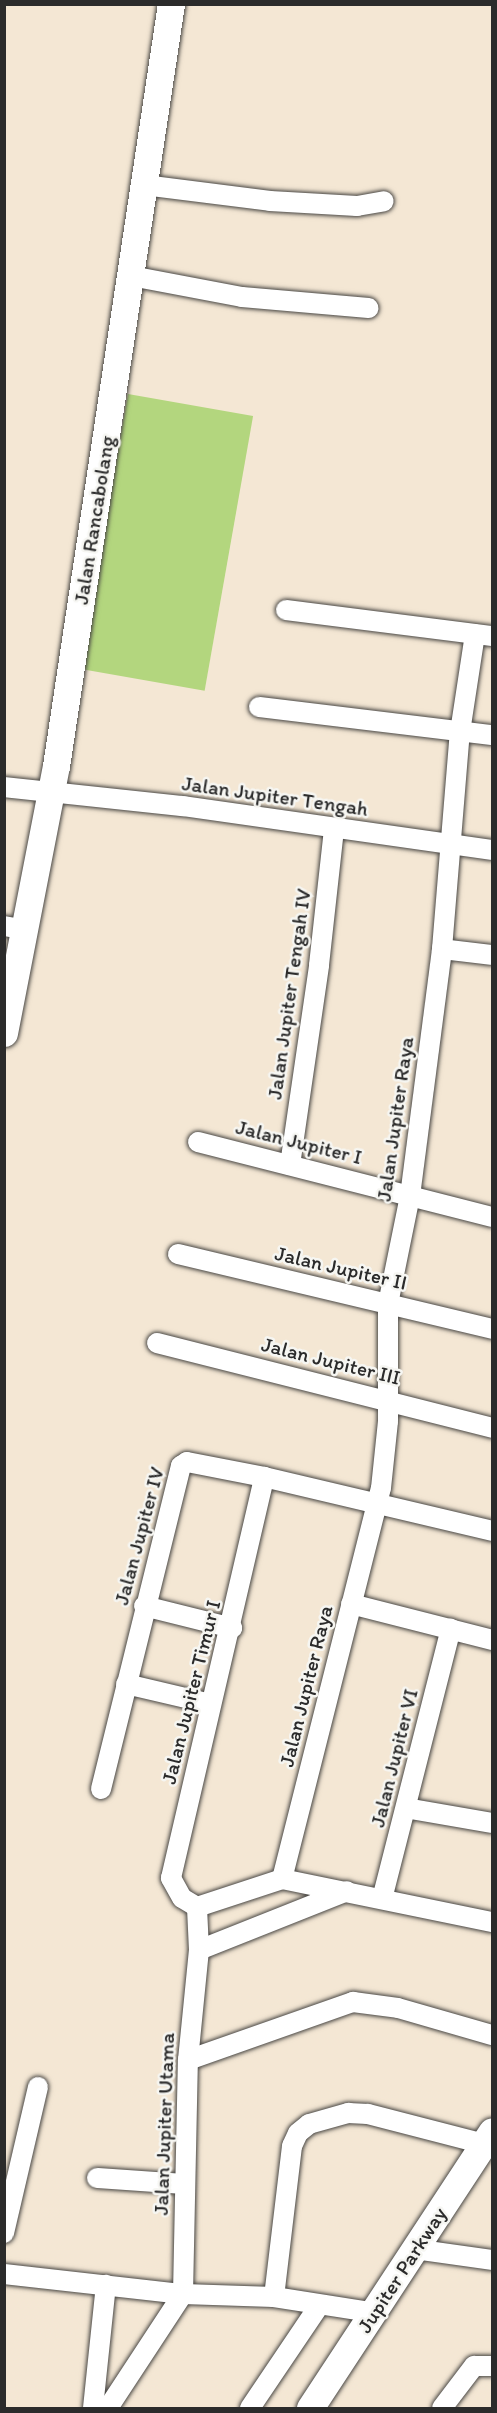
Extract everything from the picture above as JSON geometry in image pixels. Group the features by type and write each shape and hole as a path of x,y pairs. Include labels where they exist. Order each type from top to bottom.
{"street":[{"name":"Jalan Rancabolang","path":"4,1033 16,928 50,795 171,4"},
{"path":"144,185 270,201 357,206 384,201"},
{"path":"131,276 242,297 369,308"},
{"path":"286,610 484,635"},
{"name":"Jalan Jupiter Raya","path":"282,1879 375,1504 370,1485 376,1419 386,1398 388,1304 410,1196 442,949 460,732 484,635"},
{"path":"259,707 492,735"},
{"name":"Jalan Jupiter Tengah","path":"4,787 50,795 183,806 492,850"},
{"name":"Jalan Jupiter Tengah IV","path":"290,1165 319,965 334,829"},
{"path":"442,949 492,955"},
{"name":"Jalan Jupiter I","path":"198,1142 492,1217"},
{"name":"Jalan Jupiter II","path":"178,1254 492,1329"},
{"name":"Jalan Jupiter III","path":"157,1343 386,1398 492,1428"},
{"name":"Jalan Jupiter IV","path":"101,1789 144,1606 181,1466 187,1462 264,1477 492,1531"},
{"name":"Jalan Jupiter Timur I","path":"197,1907 182,1898 171,1878 211,1704 232,1628 264,1477"},
{"path":"351,1604 492,1640"},
{"path":"144,1606 232,1628"},
{"name":"Jalan Jupiter VI","path":"382,1899 451,1629"},
{"path":"126,1684 211,1704"},
{"path":"406,1808 492,1823"},
{"path":"197,1907 282,1879 492,1923"},
{"path":"199,1950 347,1891"},
{"name":"Jalan Jupiter Utama","path":"183,2294 188,2060 199,1950 197,1907"},
{"path":"188,2060 353,2002 398,2008 492,2035"},
{"path":"4,2233 38,2087"},
{"path":"274,2298 292,2146 298,2133 309,2124 348,2113 490,2140"},
{"name":"Jupiter Parkway","path":"310,2409 376,2313 414,2249 490,2140"},
{"path":"97,2178 185,2184"},
{"path":"414,2249 492,2260"},
{"path":"4,2274 183,2294 274,2298 318,2307 376,2313"},
{"path":"93,2409 106,2285"},
{"path":"108,2409 183,2294"},
{"path":"250,2409 318,2307"},
{"path":"442,2409 474,2366 492,2366"}],"green space":[{"path":"128,394 253,416 205,691 80,669"}]}
